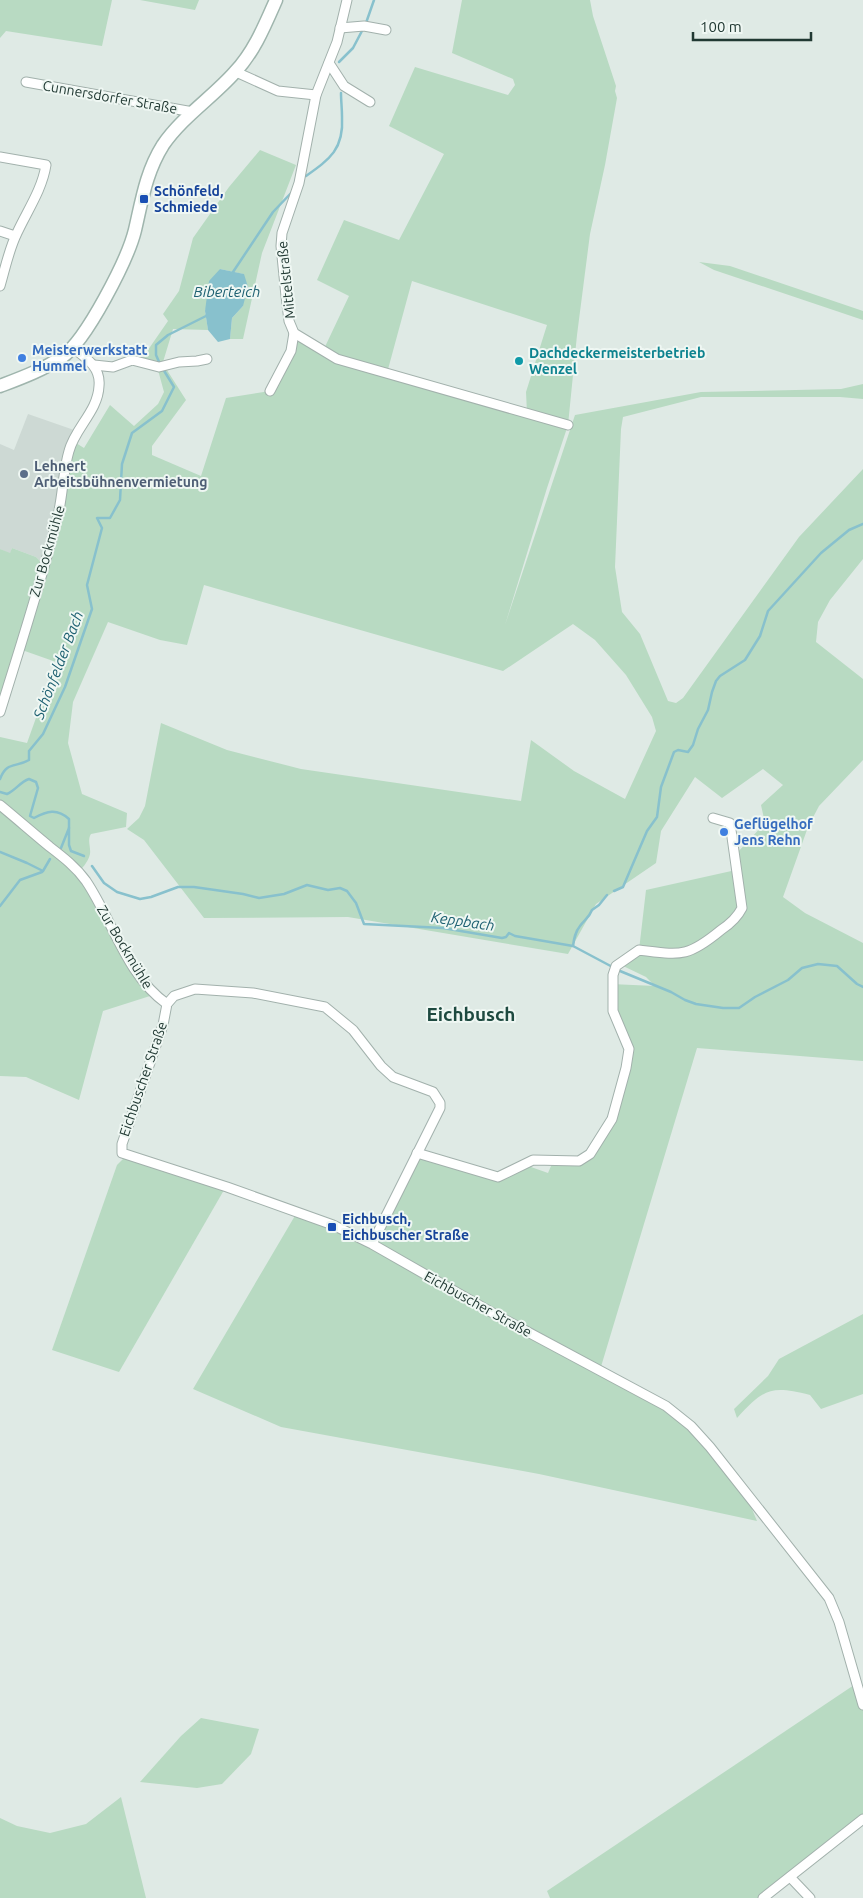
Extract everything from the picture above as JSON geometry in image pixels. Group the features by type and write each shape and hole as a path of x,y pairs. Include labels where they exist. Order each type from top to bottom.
{"street":[{"name":"Cunnersdorfer Straße","path":"0,386 51,364 73,348 95,313 128,251 143,189 156,157 168,138 236,72 253,49 276,0"},
{"name":"Mittelstraße","path":"347,0 329,64 316,95 299,182 282,233 280,246 289,321 294,333 337,359 568,425"},
{"path":"340,28 364,26 386,30"},
{"path":"329,64 344,86 370,102"},
{"path":"236,72 278,91 316,95"},
{"name":"Cunnersdorfer Straße","path":"26,82 193,112"},
{"path":"0,157 46,165 34,201 15,236 0,286"},
{"path":"0,231 15,236"},
{"path":"270,391 291,351 294,333"},
{"path":"73,348 94,365 113,368 132,360 162,366 207,359"},
{"name":"Zur Bockmühle","path":"0,712 58,517 71,443 90,412 97,396 99,386 94,365"},
{"name":"Zur Bockmühle","path":"0,805 77,870 92,892 115,935 143,980 156,996 167,1004"},
{"path":"417,1153 498,1177 533,1160 579,1161 590,1154 612,1119 626,1068 629,1049 613,1011 613,975 639,950 676,954 690,952 704,944 738,917 742,908 736,854 730,823 712,818"},
{"path":"167,1004 174,996 195,989 253,993 325,1007 353,1030 381,1066 393,1077 433,1092 440,1103 440,1108 372,1244"},
{"name":"Eichbuscher Straße","path":"167,1004 163,1025 122,1144 122,1153 330,1223 372,1244 498,1316 666,1406 691,1426 829,1598 854,1671 863,1705"},
{"path":"763,1898 863,1819"},
{"path":"790,1877 810,1898"}],"shaded area":[{"path":"28,414 74,430 40,561 36,557 12,548 10,554 0,549 0,444 14,450"}],"green space":[{"path":"0,0 112,0 102,46 6,31 0,38"},
{"path":"140,0 199,0 195,10"},
{"path":"462,0 590,0 593,16 616,86 617,98 590,234 568,425 505,625 575,415 701,392 841,389 863,384 863,399 840,397 701,397 623,417 621,429 615,567 622,612 640,634 668,701 676,703 683,698 799,537 863,469 863,559 830,600 818,622 816,642 863,679 863,760 819,806 808,827 783,897 805,913 863,943 863,1061 697,1048 600,1370 691,1426 744,1490 757,1521 539,1474 281,1427 193,1389 296,1214 334,1228 367,1245 417,1153 498,1177 533,1160 531,1167 548,1173 554,1159 579,1161 612,1119 629,1049 621,1027 611,984 655,986 646,977 619,964 639,950 646,890 736,870 736,854 765,823 761,805 783,785 763,769 722,798 695,777 661,831 656,863 596,904 568,954 348,917 204,918 144,840 127,829 139,818 145,806 161,723 227,750 301,769 521,801 531,740 574,771 625,799 656,731 652,717 626,675 595,640 573,624 503,671 204,585 187,645 160,640 108,622 73,702 68,743 82,794 127,813 126,827 91,834 89,839 89,857 76,875 92,896 150,996 103,1011 79,1100 26,1077 0,1076 0,737 27,743 56,662 22,650 71,455 76,443 84,448 110,405 134,426 158,404 164,392 158,370 165,367 186,400 152,446 152,455 201,476 226,398 270,391 294,333 323,351 349,296 317,280 344,220 399,240 444,154 389,126 415,67 508,95 515,85 513,79 452,53","holes":["412,281 547,325 526,392 527,413 387,373"]},
{"path":"260,150 296,165 262,253 243,339 230,339 232,318 243,306 243,274 220,269 205,311 208,330 173,329 163,362 156,364 141,360 168,321 163,314 179,291 193,238 229,187"},
{"path":"699,262 730,266 863,311 863,320 714,270"},
{"path":"12,548 36,557 40,561 0,705 0,549 10,553"},
{"path":"124,1158 224,1190 119,1372 52,1350 117,1165"},
{"path":"863,1314 863,1394 821,1409 810,1395 776,1390 761,1395 737,1418 734,1409 768,1376 779,1359"},
{"path":"857,1683 863,1705 863,1816 763,1898 550,1898 547,1891"},
{"path":"201,1718 259,1729 251,1754 222,1784 197,1788 140,1782 181,1736"},
{"path":"121,1797 146,1898 0,1898 0,1818 17,1826 50,1833 86,1824"}],"water":[{"name":"Biberteich","path":"220,269 244,274 248,287 243,306 232,318 230,339 218,342 208,330 205,311 209,281"}],"waterway":[{"name":"Schönfelder Bach","path":"366,23 374,0"},
{"name":"Schönfelder Bach","path":"339,62 353,48 363,29"},
{"name":"Schönfelder Bach","path":"306,176 322,164 338,145 342,128 341,93"},
{"name":"Schönfelder Bach","path":"231,275 273,212 293,191"},
{"name":"Schönfelder Bach","path":"160,364 156,355 156,345 168,335 208,314"},
{"name":"Schönfelder Bach","path":"0,779 9,767 29,760 29,751 43,734 65,687 92,609 87,585 102,528 97,518 110,518 120,500 122,464 132,433 162,411 174,387 163,369"},
{"path":"614,891 623,887 647,831 657,817 661,787 674,752 678,750 688,752 693,745 698,729 708,710 716,681 720,676 745,660 760,636 768,611 821,553 849,530 863,524"},
{"name":"Schönfelder Bach","path":"0,792 7,794 29,779 36,782 38,788 30,816 34,818 48,812 60,813 69,819 69,828"},
{"name":"Keppbach","path":"61,848 69,828 71,851 84,856"},
{"name":"Keppbach","path":"0,852 43,871 50,859"},
{"name":"Keppbach","path":"92,866 104,883 117,892 140,899 178,887 194,887 259,898 284,894 307,885 328,890 340,888 347,891 356,903 364,924 443,928 502,938 506,937 509,933 515,936 573,946 620,971 696,1004 739,1008 755,997 788,980 802,968 818,964 837,966 863,987"},
{"path":"0,906 20,880 42,872"},
{"path":"573,946 578,928 607,895"}],"place":[{"name":"Schönfeld, Schmiede","path":"144,199"},
{"name":"Meisterwerkstatt Hummel","path":"22,358"},
{"name":"Dachdeckermeisterbetrieb Wenzel","path":"519,361"},
{"name":"Lehnert Arbeitsbühnenvermietung","path":"24,474"},
{"name":"Geflügelhof Jens Rehn","path":"724,832"},
{"name":"Eichbusch, Eichbuscher Straße","path":"332,1227"}],"district":[{"name":"Eichbusch","path":"471,1014"}]}
